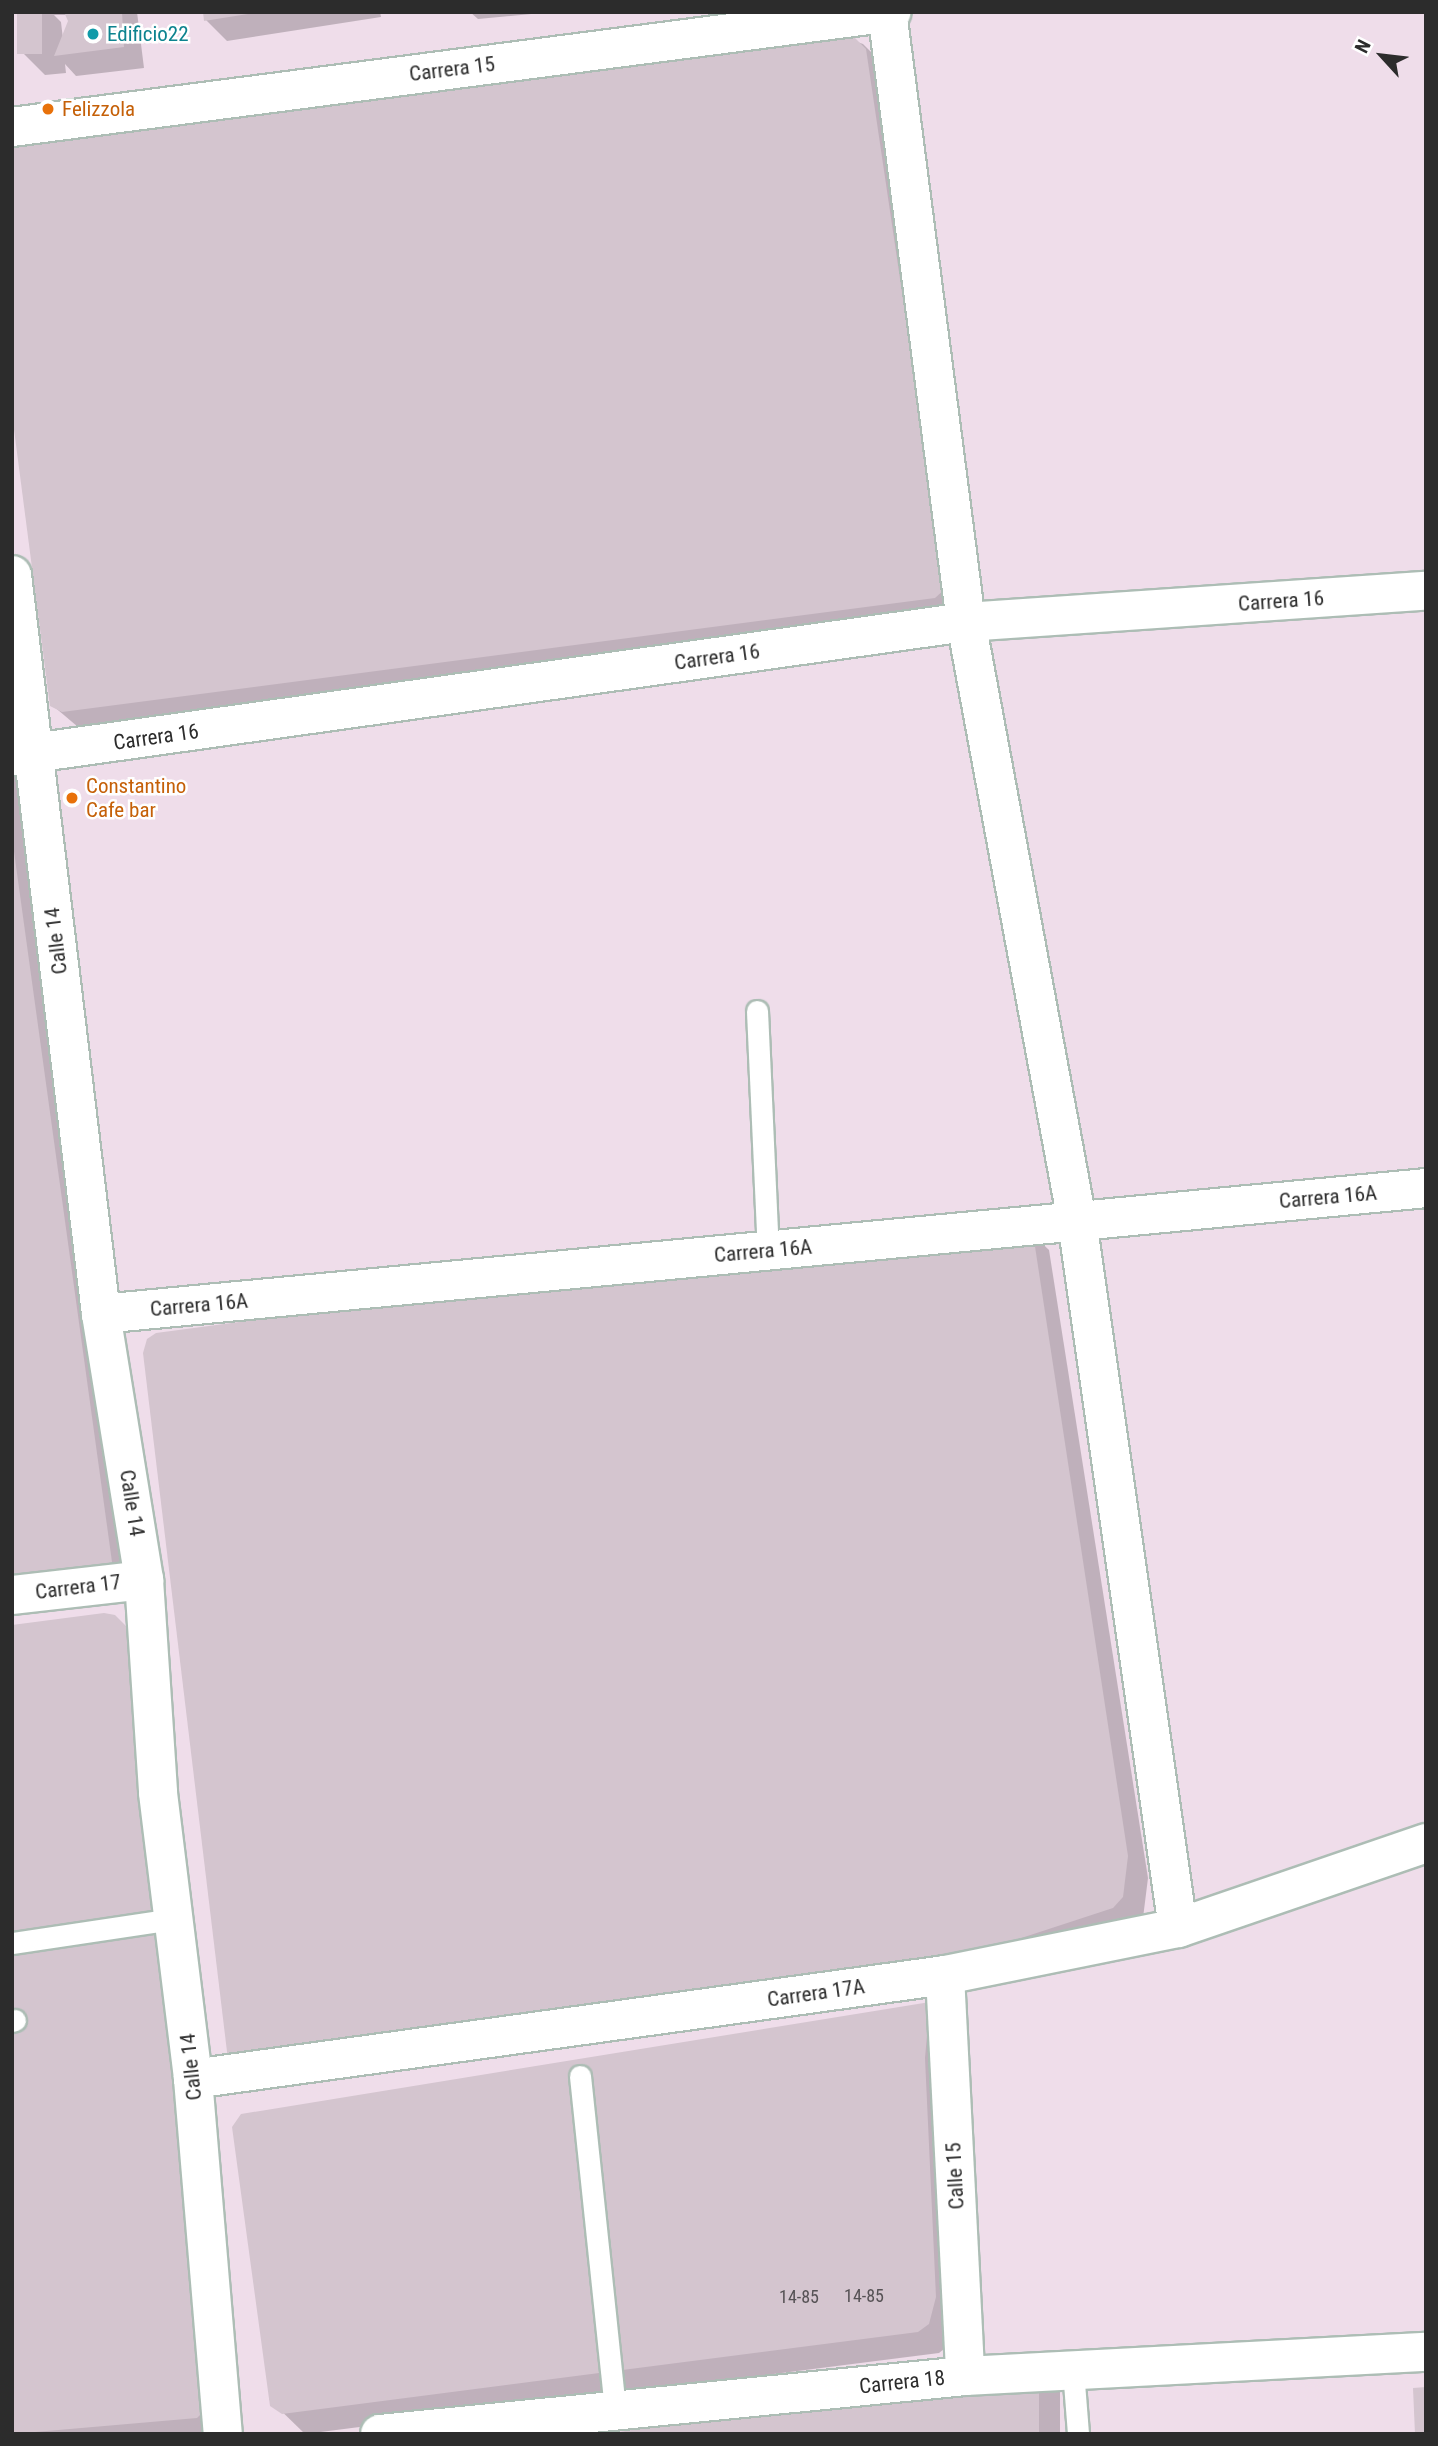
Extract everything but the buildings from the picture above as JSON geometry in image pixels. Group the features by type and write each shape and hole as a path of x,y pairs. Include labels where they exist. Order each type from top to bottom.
{"street":[{"name":"Carrera 15","path":"12,127 889,12"},
{"path":"889,12 966,622 1077,1221 1178,1928"},
{"name":"Calle 14","path":"12,575 23,755 101,1314 144,1580 158,1793 193,2079 223,2434"},
{"name":"Carrera 16","path":"23,755 966,622 1426,591"},
{"name":"Carrera 16A","path":"101,1314 1426,1188"},
{"name":"Carrera 17","path":"12,1595 144,1580"},
{"name":"Carrera 17A","path":"193,2079 945,1975 1178,1928 1426,1843"},
{"name":"Calle 15","path":"945,1975 965,2376"},
{"name":"Carrera 18","path":"380,2434 965,2376 1426,2352"}],"lane":[{"path":"757,1011 768,1251"},
{"path":"12,1943 173,1919"},
{"path":"580,2076 615,2411"},
{"path":"1073,2370 1078,2434"}],"place":[{"name":"Edificio22","path":"93,34"},
{"name":"Felizzola","path":"48,109"},
{"name":"Constantino Cafe bar","path":"72,798"}]}
